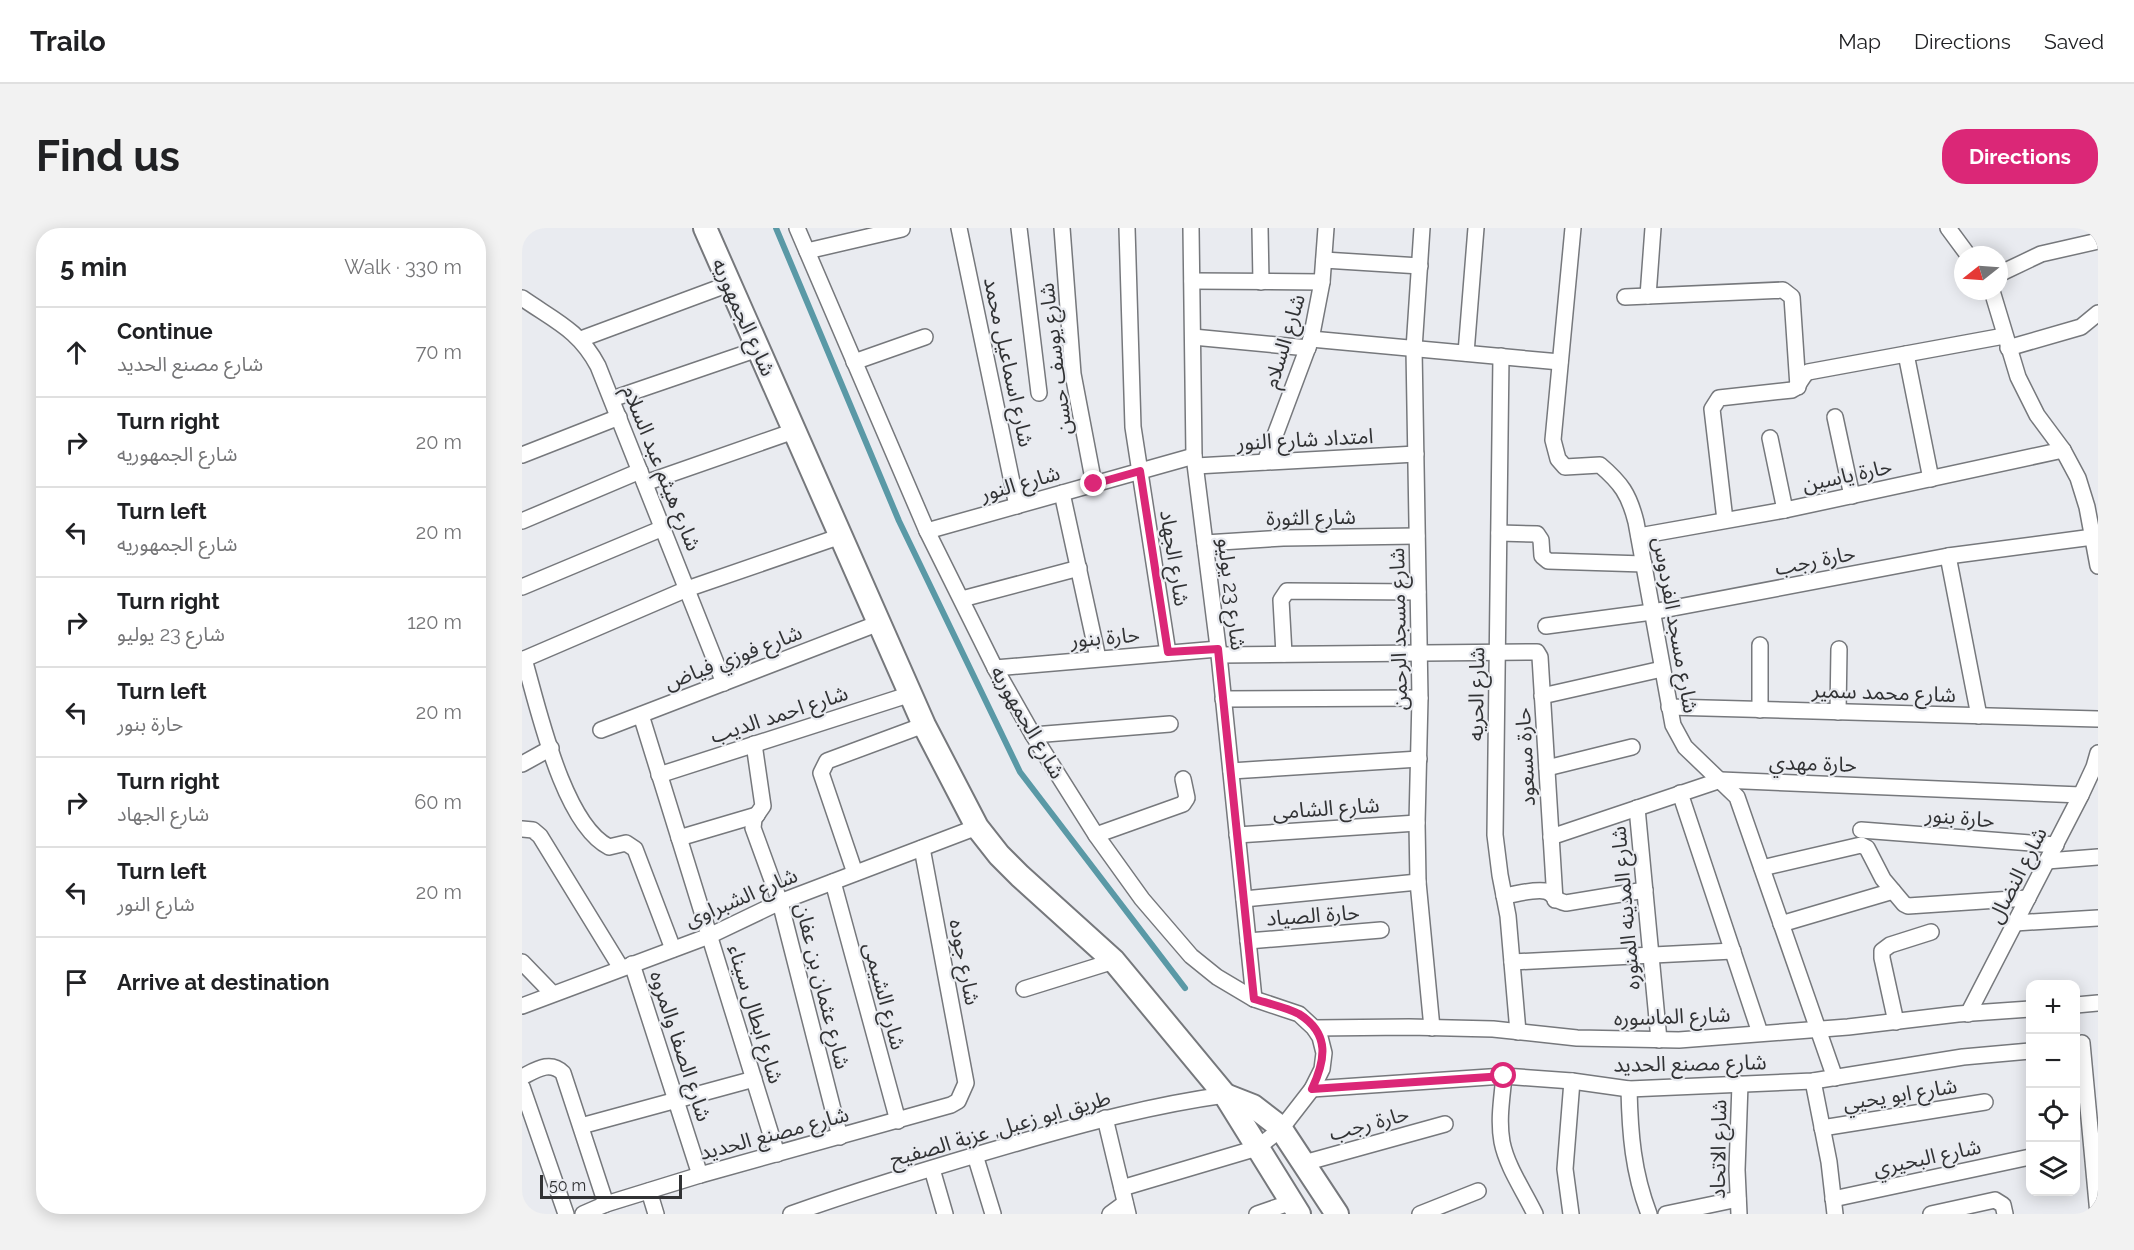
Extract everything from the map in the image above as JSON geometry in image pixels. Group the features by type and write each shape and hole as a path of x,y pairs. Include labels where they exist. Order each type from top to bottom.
{"main road":[{"name":"شارع الجمهوريه","path":"705,228 924,725 977,827 999,855 1020,876 1114,961 1225,1095 1296,1208"},
{"name":"شارع الجمهوريه","path":"1225,1095 1253,1106 1281,1129 1337,1214"}],"street":[{"name":"شارع الجمهوريه","path":"797,228 927,531 995,668 1033,735 1096,835 1142,899 1191,956 1217,977 1254,999 1299,1014 1314,1028"},
{"name":"شارع اسماعيل محمد","path":"959,228 1017,506"},
{"path":"1019,228 1039,393"},
{"name":"شارع يوسف حسن","path":"1062,228 1073,374 1094,484"},
{"name":"شارع الجهاد","path":"1127,228 1133,427 1168,652"},
{"name":"شارع 23 يوليو","path":"1191,228 1195,461 1218,652 1254,999"},
{"path":"1260,228 1262,282"},
{"name":"شارع السلام","path":"1264,462 1309,344 1322,282 1326,228"},
{"name":"شارع مسجد الرحمن","path":"1422,228 1414,349 1420,698 1417,823 1418,882 1432,1028"},
{"path":"1466,353 1476,228"},
{"name":"شارع مسجد الفردوس","path":"1573,228 1553,440 1558,459 1565,467 1600,465 1618,480 1630,499 1639,536 1673,725 1685,747 1702,766 1721,780 1737,797 1835,1078"},
{"path":"1648,296 1653,228"},
{"path":"1948,228 1961,246"},
{"path":"807,251 902,229"},
{"path":"2008,270 2041,254 2098,241"},
{"path":"1324,260 1420,266"},
{"path":"1192,281 1322,282"},
{"path":"581,339 729,284"},
{"path":"1625,297 1787,291 1792,297 1798,387"},
{"name":"شارع هيثم عبد السلام","path":"523,299 581,339 598,366 724,683"},
{"path":"1994,300 2018,376 2037,415 2063,450 2078,478 2087,507 2098,566"},
{"path":"1725,520 1712,409 1713,404 1719,398 1792,390 1798,387 1808,372 1906,354 2006,342 2081,327 2098,313"},
{"path":"854,362 926,337"},
{"path":"1193,337 1414,349 1560,362"},
{"path":"612,399 758,349"},
{"path":"1906,354 1931,479"},
{"name":"شارع الحريه","path":"1501,356 1496,835 1512,962 1518,1032"},
{"path":"522,455 619,417"},
{"path":"1835,417 1852,496"},
{"path":"522,521 643,477 794,431"},
{"path":"1770,438 1785,510"},
{"name":"حارة ياسين","path":"1639,536 1785,510 2063,450"},
{"name":"امتداد شارع النور","path":"1195,461 1264,462 1416,454"},
{"name":"شارع النور","path":"927,531 1140,471 1195,461"},
{"path":"1062,493 1098,658"},
{"path":"522,587 663,528"},
{"path":"1499,532 1538,534 1541,540 1542,556 1552,562 1644,564"},
{"path":"672,949 635,849 626,843 609,847 598,840 578,814 564,788 523,660 687,590 841,536"},
{"name":"شارع الثورة","path":"1205,543 1283,537 1417,536"},
{"name":"حارة رجب","path":"1546,626 1652,612 1948,556 2093,537"},
{"path":"1948,556 1979,716"},
{"path":"962,599 1079,568"},
{"path":"1284,654 1281,600 1287,591 1418,592"},
{"name":"شارع فوزي فياض","path":"601,730 879,624"},
{"path":"1760,645 1760,710"},
{"path":"1838,712 1839,649"},
{"name":"حارة بنور","path":"995,668 1168,652 1284,654 1497,652"},
{"name":"حارة مسعود","path":"1497,652 1537,652 1540,657 1555,900"},
{"path":"1542,696 1662,669"},
{"name":"شارع احمد الديب","path":"659,775 911,694"},
{"path":"1223,699 1420,698"},
{"name":"شارع محمد سمير","path":"1669,707 2098,719"},
{"name":"شارع ابطال سيناء","path":"641,715 777,1154"},
{"path":"1033,735 1170,724"},
{"path":"855,873 821,773 824,764 924,725"},
{"name":"شارع عثمان بن عفان","path":"754,744 763,803 762,810 753,823 753,828 780,902 840,1137"},
{"path":"1547,768 1632,747"},
{"path":"522,764 550,748"},
{"name":"شارع النضال","path":"1968,1014 2081,795 2094,777 2098,753"},
{"path":"1231,771 1419,759"},
{"path":"1096,835 1183,804 1187,798 1183,779"},
{"name":"حارة مهدي","path":"1551,837 1721,780 2081,795"},
{"path":"1680,793 1760,1033"},
{"name":"شارع المدينه المنوره","path":"1637,808 1659,1040"},
{"path":"679,838 757,815"},
{"name":"شارع الشامى","path":"1237,835 1417,823"},
{"name":"شارع الشبراوى","path":"522,1006 709,936 780,902 977,827"},
{"name":"شارع الصفا والمروه","path":"522,829 533,830 540,836 627,966 676,1100 700,1175"},
{"name":"حارة بنور","path":"1861,830 2056,845"},
{"path":"1762,868 1861,845 1867,848 1883,879 1904,904 1912,907 2028,898"},
{"name":"شارع جوده","path":"922,848 966,1083"},
{"path":"2047,861 2098,857"},
{"name":"شارع الشيمى","path":"832,882 898,1121"},
{"path":"1244,899 1418,882"},
{"path":"1504,896 1543,891 1550,893 1555,900 1566,903 1645,890"},
{"path":"1781,924 1893,891"},
{"path":"2015,923 2098,918"},
{"name":"حارة الصياد","path":"1248,941 1382,930"},
{"path":"1896,1022 1882,951 1890,945 1931,932"},
{"path":"1512,962 1733,951"},
{"path":"1024,989 1114,961"},
{"path":"522,962 552,993"},
{"path":"2080,1005 2098,1003"},
{"name":"شارع الماسوره","path":"1314,1028 1432,1028 1518,1032 1577,1038 1659,1040 1818,1029 2026,1009"},
{"path":"1110,1214 1125,1202 1257,1148 1281,1129 1312,1089 1322,1069 1324,1053 1320,1037 1314,1028"},
{"path":"2080,1044 2098,1040"},
{"name":"شارع مصنع الحديد","path":"1312,1089 1504,1076 1572,1081 1629,1089 1814,1081 1963,1057 2026,1051"},
{"path":"2080,1052 2098,1214"},
{"path":"522,1077 544,1067 555,1066 563,1073 606,1204"},
{"path":"1504,1076 1500,1115 1502,1143 1535,1214"},
{"path":"581,1126 754,1079"},
{"path":"1571,1214 1565,1169 1572,1081"},
{"path":"1814,1081 1834,1206"},
{"name":"شارع مصنع الحديد","path":"583,1214 606,1204 700,1175 951,1105 958,1101 966,1083"},
{"name":"شارع الاتحاد","path":"1739,1207 1737,1170 1740,1084"},
{"path":"522,1087 566,1214"},
{"path":"1629,1089 1633,1161 1648,1214"},
{"name":"طريق ابو زعبل, عزبة الصفيح","path":"791,1214 830,1208 932,1169 1105,1118 1185,1100 1225,1095"},
{"name":"شارع ابو يحيي","path":"1822,1128 1985,1101"},
{"path":"1105,1118 1125,1202"},
{"name":"حارة رجب","path":"1304,1163 1445,1124"},
{"path":"975,1155 993,1214"},
{"name":"شارع البحيري","path":"1834,1206 2026,1158"},
{"path":"932,1169 945,1214"},
{"path":"649,1191 656,1214"},
{"path":"1420,1214 1478,1191"},
{"path":"1931,1214 1993,1200 2002,1207"},
{"path":"1666,1214 1739,1207"},
{"path":"1257,1214 1296,1208"}],"waterway":[{"path":"776,228 899,521 1020,772 1185,988"}],"route":[{"path":"1094,484 1140,471 1168,652 1218,649 1254,999 1299,1014 1320,1037 1324,1053 1322,1069 1312,1089 1504,1076"}]}
